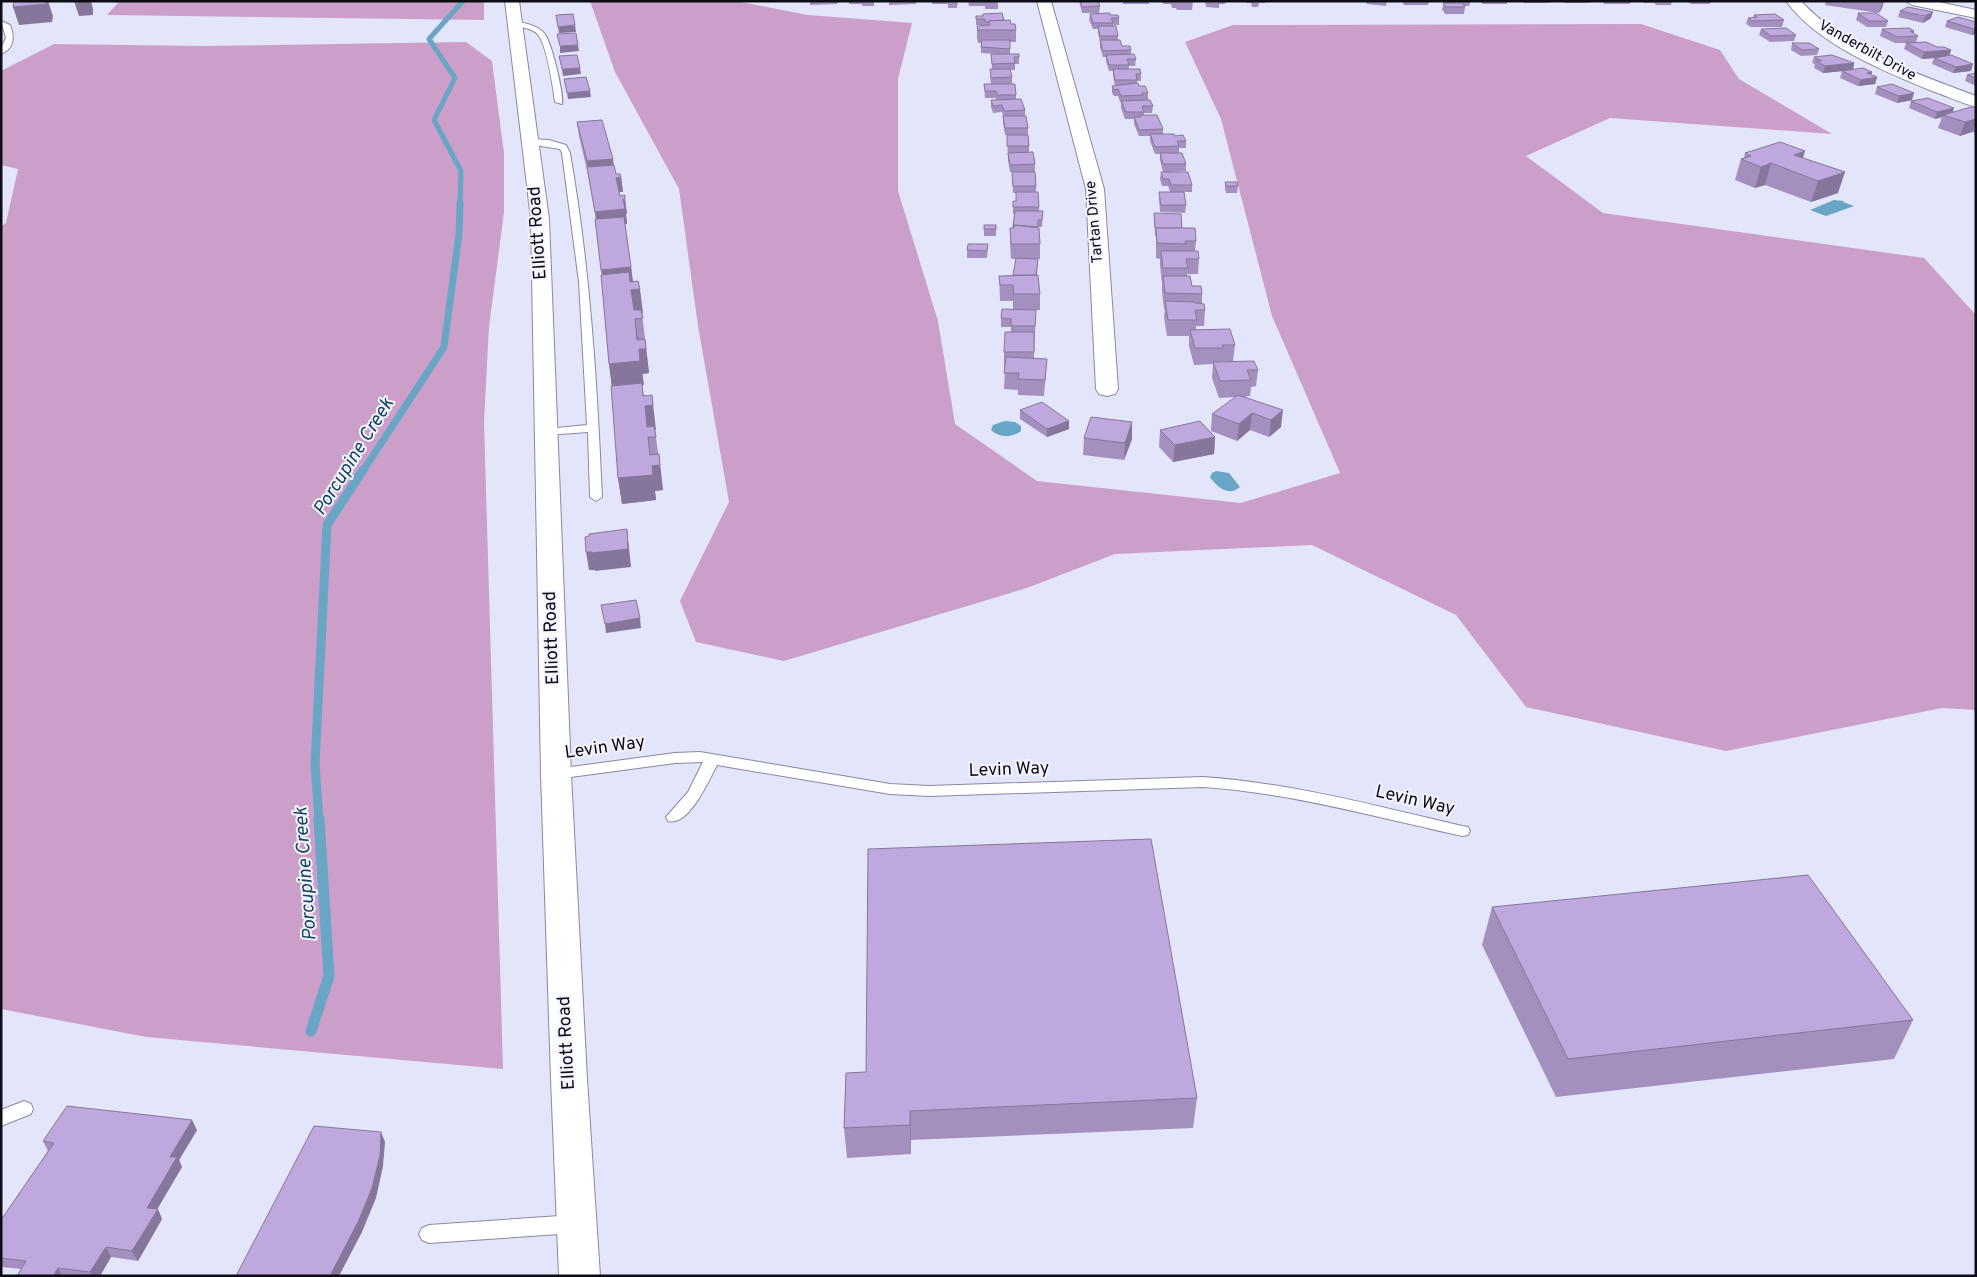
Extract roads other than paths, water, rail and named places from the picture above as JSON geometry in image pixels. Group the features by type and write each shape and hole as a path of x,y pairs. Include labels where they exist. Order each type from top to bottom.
{"street":[{"name":"Elliott Road","path":"512,1 540,219 556,774 576,1224 580,1276"},
{"name":"Tartan Drive","path":"1044,1 1095,189 1107,389"},
{"name":"Vanderbilt Drive","path":"1793,1 1814,23 1843,41 1901,72 1976,102"},
{"path":"1912,1 1976,14"}],"lane":[{"path":"1,23 8,27 10,42 8,47 1,52"},
{"path":"516,24 533,28 542,34 556,79 559,102"},
{"path":"531,142 556,144 563,147 566,153 577,212 586,297 596,497"},
{"path":"546,432 594,428"},
{"name":"Levin Way","path":"556,774 675,758 700,757 890,789 929,791 1203,782 1248,785 1292,792 1462,831"},
{"path":"674,817 694,795 712,759"},
{"path":"1,1118 24,1109"},
{"path":"429,1234 576,1224"}],"water":[{"path":"1834,200 1844,201 1854,206 1826,216 1810,210"},
{"path":"1005,421 1015,422 1021,426 1021,431 1014,435 1006,436 998,435 991,430 993,425"},
{"path":"1216,471 1229,473 1240,487 1231,491 1223,490 1210,477"}],"waterway":[{"name":"Porcupine Creek","path":"460,204 461,171 434,120 455,78 429,39 463,1"},
{"name":"Porcupine Creek","path":"363,471 444,347 459,234 460,203"},
{"name":"Porcupine Creek","path":"319,820 315,764 327,525 363,470"},
{"name":"Porcupine Creek","path":"311,1031 329,976 319,819"}]}
